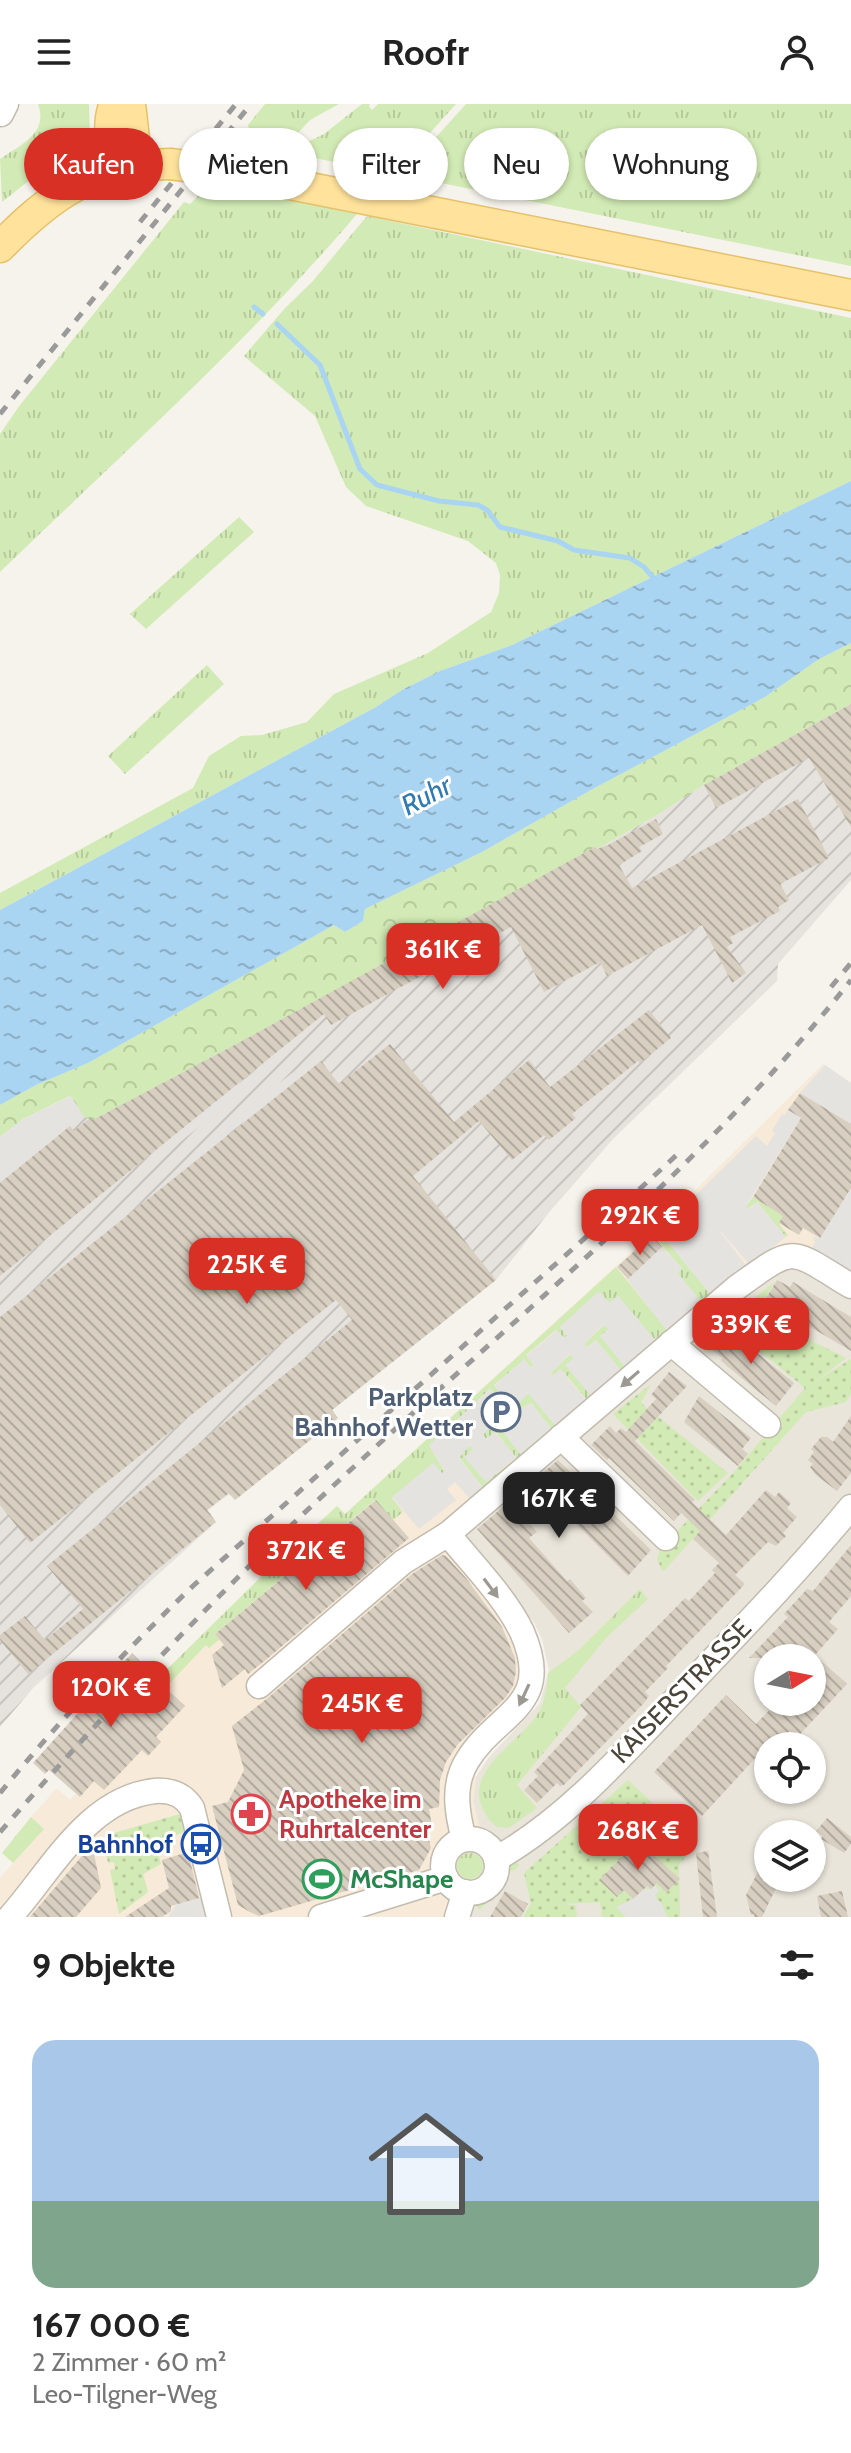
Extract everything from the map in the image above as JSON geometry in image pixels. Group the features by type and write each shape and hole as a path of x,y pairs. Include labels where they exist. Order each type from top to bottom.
{"main road":[{"path":"111,128 115,104"},
{"path":"128,128 130,104"},
{"path":"163,164 219,170 314,188 851,295"},
{"path":"0,247 53,200"}],"street":[{"path":"1,114 6,104"},
{"path":"264,1682 403,1562 448,1534 736,1288 777,1258 797,1255 851,1286"},
{"path":"671,1343 768,1425"},
{"path":"561,1437 666,1538"},
{"name":"KAISERSTRASSE","path":"321,1917 456,1885 476,1892 492,1881 496,1859 532,1837 590,1786 708,1664 851,1507"},
{"path":"448,1534 511,1615 521,1631 530,1660 530,1682 526,1696 467,1761 460,1778 457,1809 464,1839"},
{"path":"10,1917 107,1807 149,1792 163,1791 180,1795 192,1808 219,1917"},
{"path":"457,1917 456,1885 443,1863 450,1847 464,1839 477,1839 486,1844 496,1859"}],"shaded area":[{"path":"851,704 851,880 778,964 777,981 613,1139 496,1280 332,1410 338,1418 235,1500 229,1494 208,1510 216,1522 34,1687 0,1727 0,1137 595,847 597,849 704,785"},
{"path":"266,1062 271,1069 179,1143 174,1136"},
{"path":"823,1064 851,1083 851,1278 801,1249 442,1533 503,1614 522,1665 516,1697 456,1756 476,1777 473,1801 481,1832 511,1850 492,1881 476,1892 457,1917 0,1917 0,1878 43,1829 31,1817 57,1788 70,1800 75,1794 80,1797 88,1788 70,1772 156,1679 167,1685 215,1634 375,1499 369,1492 651,1234"},
{"path":"825,1065 851,1083 851,1124 800,1093"},
{"path":"292,1073 297,1080 199,1157 194,1151"},
{"path":"71,1096 84,1117 0,1183 0,1137 23,1119"},
{"path":"788,1110 801,1118 746,1206 748,1209 757,1202 786,1237 750,1265 716,1226 747,1267 712,1296 667,1241 676,1233 667,1223 756,1136 767,1146 775,1133 772,1131"},
{"path":"851,1188 851,1273 810,1250 815,1243 813,1237 820,1238"},
{"path":"662,1247 682,1268 678,1273 702,1303 667,1331 627,1279"},
{"path":"792,1264 851,1297 851,1917 457,1917 476,1892 492,1881 473,1801 476,1777 489,1757 540,1703 549,1670 542,1639 534,1623 458,1524 671,1343"},
{"name":"Parkplatz Bahnhof Wetter","path":"599,1291 609,1303 618,1296 656,1341 625,1367 600,1336 609,1329 603,1325 584,1344 587,1347 596,1340 621,1370 591,1396 565,1365 574,1358 569,1355 550,1374 552,1376 560,1369 586,1400 555,1425 528,1393 517,1406 520,1409 531,1403 551,1428 520,1454 500,1428 508,1420 502,1415 483,1435 486,1439 495,1432 516,1457 486,1482 464,1457 473,1449 469,1446 459,1458 485,1490 472,1501 455,1482 447,1489 456,1500 419,1529 392,1497 433,1463 442,1473 445,1472 429,1445 453,1423 462,1431 464,1428 457,1420 491,1389 499,1397 501,1394 494,1386 524,1359 532,1368 534,1365 526,1356 557,1330 564,1338 567,1336 560,1327"},
{"path":"655,1885 660,1891 654,1896 662,1904 667,1917 626,1917 616,1907 633,1899 644,1889"},
{"path":"206,1896 211,1917 168,1917 177,1904"}],"green space":[{"path":"38,104 89,104 90,128 38,128"},
{"path":"265,104 339,104 310,120 303,128 249,128 248,125"},
{"path":"362,104 370,104 372,110 378,104 456,104 434,128 333,128 333,162 317,158 317,137"},
{"path":"466,104 851,104 851,266 525,200 569,200 569,128 464,128 464,188 448,184 448,128 444,128"},
{"path":"24,143 24,185 2,202 0,159"},
{"path":"194,200 298,200 357,214 228,353 0,572 0,434 184,202 190,204"},
{"path":"367,216 851,318 851,481 512,645 440,671 402,690 376,707 0,910 0,893 193,788 209,756 241,736 262,735 307,722 334,694 428,653 491,612 499,593 500,575 496,563 468,541 366,506 346,487 315,416 244,356"},
{"path":"239,517 254,532 146,629 130,614"},
{"path":"851,643 851,704 704,785 597,849 595,847 317,1001 93,1120 84,1117 70,1096 23,1119 0,1137 0,1105 36,1085 88,1063 334,925 345,932 363,921 365,909 482,852 765,697 819,659"},
{"path":"207,665 224,684 125,774 108,756"},
{"path":"753,1197 783,1216 779,1224 788,1235 786,1237 757,1202 747,1209"},
{"path":"667,1223 676,1233 667,1241 712,1296 701,1302 677,1273 682,1268 652,1235"},
{"path":"616,1267 668,1331 650,1353 655,1341 618,1296 609,1303 599,1292 560,1327 567,1336 564,1338 556,1330 526,1355 534,1365 531,1368 524,1360 494,1385 502,1395 499,1397 490,1389 457,1420 465,1428 462,1431 429,1445 445,1472 442,1473 433,1464 392,1498 403,1512 393,1520 375,1500 216,1633 220,1639 209,1648 206,1645 167,1686 158,1681 272,1566 337,1506 345,1514"},
{"path":"775,1281 757,1314 846,1358 816,1381 851,1359 851,1394 846,1402 806,1412 663,1572 657,1559 660,1549 735,1471 805,1388 726,1324 704,1349 700,1344"},
{"path":"604,1325 609,1329 600,1336 626,1367 570,1418 568,1414 586,1399 561,1369 552,1376 550,1373 570,1355 621,1371 596,1340 587,1347 584,1344"},
{"path":"651,1384 641,1403 728,1473 698,1501 613,1414"},
{"path":"529,1393 555,1425 565,1417 568,1420 545,1439 542,1436 551,1428 531,1403 520,1409 516,1404"},
{"path":"504,1415 520,1454 539,1438 542,1442 485,1490 458,1456 472,1446 486,1482 516,1458 496,1432 485,1439 483,1434"},
{"path":"640,1589 648,1599 607,1637 565,1688 581,1707 517,1785 537,1808 509,1828 497,1827 485,1813 479,1793 489,1767 540,1710 548,1673 580,1649"},
{"path":"628,1780 696,1844 679,1865 680,1917 667,1917 651,1889 643,1890 617,1907 626,1917 602,1917 600,1902 562,1904 576,1905 577,1917 523,1917 531,1904 524,1873"},
{"path":"183,1813 186,1831 156,1844 161,1864 143,1874 148,1892 119,1914 110,1870 115,1869 114,1862 108,1863 106,1853 111,1852 107,1835"},
{"path":"31,1817 44,1829 13,1863 2,1853"},
{"path":"470,1853 479,1857 483,1866 479,1875 470,1879 461,1875 457,1866 461,1857"},
{"path":"516,1862 519,1865 506,1873 509,1876 480,1910 476,1906 493,1890 506,1871"}],"water":[{"name":"Ruhr","path":"851,481 851,643 819,659 765,697 482,852 365,909 363,921 345,932 334,925 88,1063 36,1085 0,1105 0,910 376,707 402,690 440,671 512,645"}],"building":[{"path":"851,704 851,827 809,758 716,808 704,785"},
{"path":"798,799 829,858 780,884 789,900 778,907 780,911 730,937 733,943 727,947 746,973 732,983 702,925 607,976 600,962 544,992 511,927 331,1025 324,1014 0,1276 0,1183 70,1126 74,1131 90,1118 93,1120 244,1040 595,847 608,845 656,819 663,834 639,847 642,851 619,865 632,888"},
{"path":"649,1010 671,1038 572,1114 576,1118 549,1140 544,1135 512,1160 479,1121 413,1176 496,1280 332,1410 338,1418 235,1500 229,1493 207,1510 216,1522 28,1674 0,1640 0,1635 25,1616 45,1640 83,1609 47,1566 352,1320 336,1300 30,1543 0,1505 0,1317 321,1061 339,1084 390,1044 454,1122 529,1060 550,1087"},
{"path":"800,1093 851,1124 851,1188 820,1238 803,1228 799,1235 779,1223 783,1216 753,1197 801,1118 788,1110"},
{"path":"652,1235 662,1247 628,1279 617,1267"},
{"path":"777,1280 790,1287 793,1282 851,1317 851,1351 778,1308 775,1313 762,1305"},
{"path":"724,1326 794,1383 776,1406 708,1347"},
{"path":"669,1372 687,1386 635,1441 726,1535 766,1490 775,1497 779,1492 791,1503 787,1508 797,1517 776,1546 768,1542 735,1575 745,1584 666,1666 668,1668 645,1692 649,1696 644,1703 564,1785 557,1783 537,1803 524,1790 538,1776 534,1772 588,1714 580,1705 685,1598 689,1601 715,1573 712,1570 719,1563 693,1539 700,1531 681,1513 674,1521 609,1458 607,1460 591,1445 610,1426 616,1433 621,1428 626,1432 656,1399 651,1395"},
{"path":"699,1396 751,1438 742,1449 748,1454 738,1466 684,1422"},
{"path":"851,1416 851,1473 837,1491 816,1475 810,1467 813,1464 808,1460 814,1452 811,1449 821,1437 833,1442"},
{"path":"558,1460 651,1550 628,1576 555,1503 530,1524 537,1532 529,1538 567,1581 570,1579 586,1598 582,1601 593,1612 569,1633 477,1529"},
{"path":"376,1500 409,1538 268,1658 248,1674 245,1669 222,1688 212,1655 224,1645 215,1634"},
{"path":"851,1545 851,1596 829,1622 838,1629 825,1644 762,1644 788,1617 784,1614 807,1589 813,1591"},
{"path":"442,1555 466,1578 502,1627 515,1658 516,1672 513,1686 506,1697 458,1744 446,1762 440,1780 439,1807 429,1809 432,1826 426,1828 431,1848 419,1870 259,1916 250,1912 238,1905 212,1806 228,1802 244,1770 232,1726 412,1574"},
{"path":"132,1653 185,1706 156,1737 161,1742 148,1756 142,1750 104,1790 94,1781 80,1797 49,1770 45,1774 33,1763"},
{"path":"826,1665 847,1684 826,1706"},
{"path":"726,1695 756,1724 764,1716 817,1716 802,1732 754,1732 754,1760 702,1816 654,1772"},
{"path":"827,1818 851,1837 851,1844 844,1853 826,1842"},
{"path":"642,1831 645,1847 680,1879 666,1892 657,1883 651,1889 647,1886 633,1899 624,1890 617,1897 599,1880 626,1853"},
{"path":"92,1844 101,1888 76,1917 30,1917"},
{"path":"708,1851 717,1917 703,1917 696,1853"},
{"path":"188,1852 199,1898 171,1906 171,1911 162,1917 125,1917 169,1888 162,1860"},
{"path":"754,1879 754,1892 774,1892 762,1917 751,1915 746,1895"},
{"path":"505,1891 528,1904 521,1917 490,1917"},
{"path":"842,1891 848,1917 821,1917 817,1896"}],"waterway":[{"path":"254,307 263,314"},
{"path":"277,324 320,365 360,469 377,485 439,501 478,505 487,510 500,527 558,541 574,550 630,558 644,567 656,581"}],"railway":[{"path":"140,222 236,104"},
{"path":"0,414 251,104"},
{"path":"831,987 851,963"},
{"path":"0,1832 125,1694 256,1560 672,1176 794,1048 851,980"},
{"path":"0,1793 94,1686 194,1585 680,1152"}],"place":[{"name":"Parkplatz Bahnhof Wetter","path":"501,1412"},
{"name":"Apotheke im Ruhrtalcenter","path":"251,1814"},
{"name":"Bahnhof","path":"201,1844"},
{"name":"McShape","path":"322,1879"}]}
